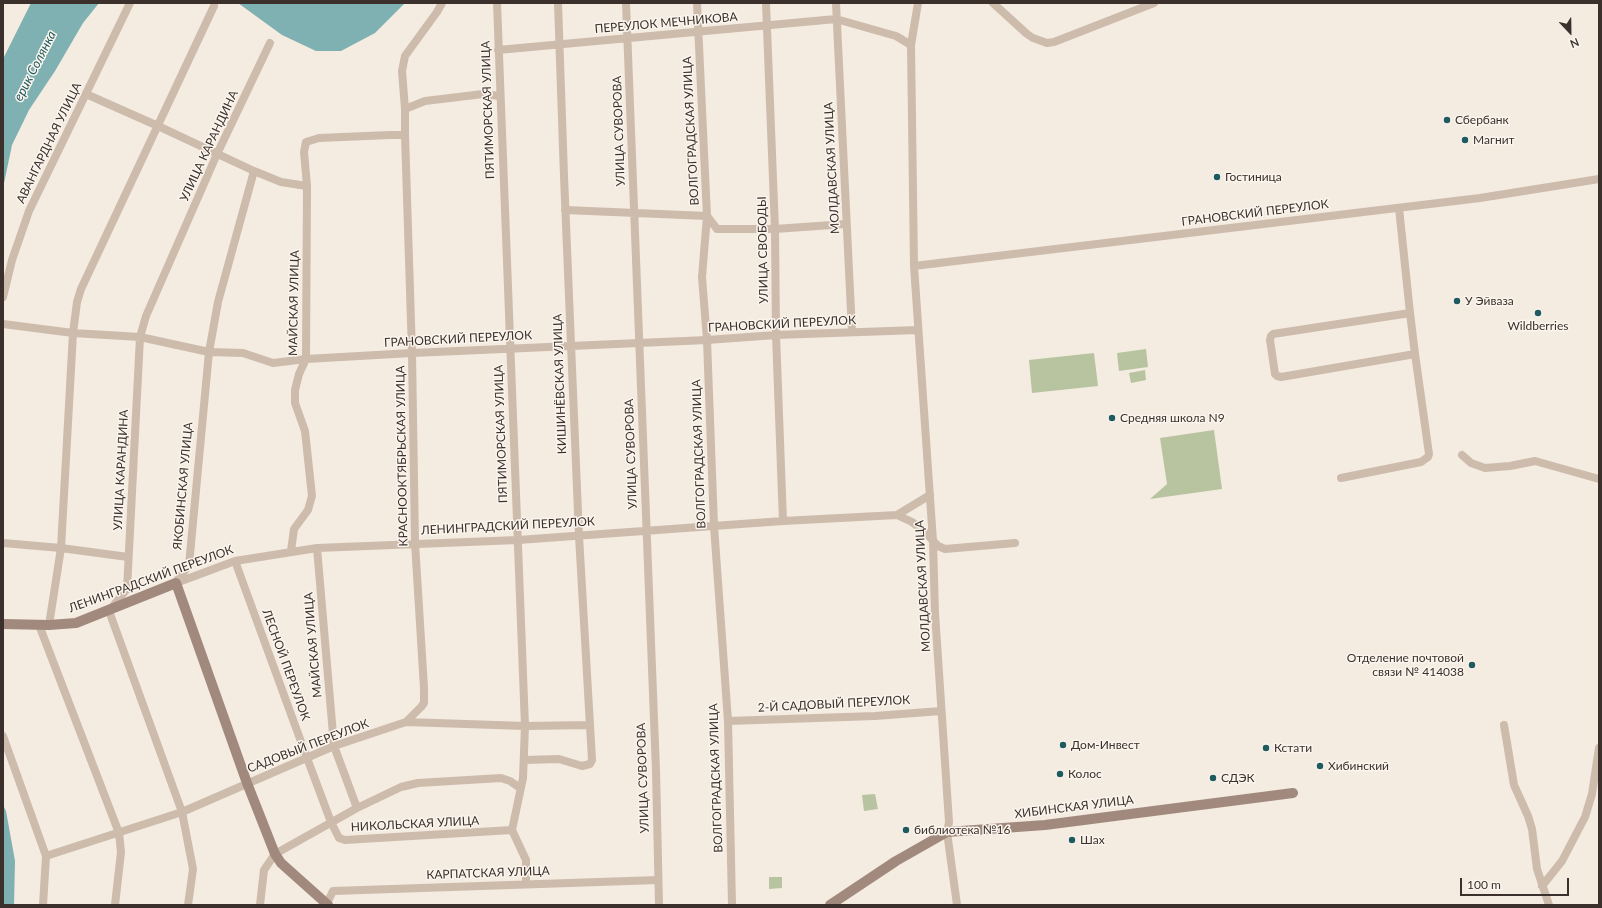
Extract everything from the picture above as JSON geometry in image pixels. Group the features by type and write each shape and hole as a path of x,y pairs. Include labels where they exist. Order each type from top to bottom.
{"street":[{"name":"АВАНГАРДНАЯ УЛИЦА","path":"3,297 12,260 29,210 130,3"},
{"name":"КРАСНООКТЯБРЬСКАЯ УЛИЦА","path":"406,722 421,707 424,698 415,543 412,353 405,109 402,71 405,56 442,3"},
{"name":"ПЯТИМОРСКАЯ УЛИЦА","path":"497,3 525,726 523,778 512,830"},
{"name":"КИШИНЁВСКАЯ УЛИЦА","path":"524,760 559,759 582,766 590,764 592,760 579,536 558,3"},
{"name":"УЛИЦА СУВОРОВА","path":"626,3 656,770 659,905"},
{"name":"ВОЛГОГРАДСКАЯ УЛИЦА","path":"697,3 707,216 702,277 707,340 714,526 728,721 732,905"},
{"name":"УЛИЦА СВОБОДЫ","path":"766,3 775,229 776,335 783,521"},
{"name":"МОЛДАВСКАЯ УЛИЦА","path":"836,3 852,332"},
{"name":"МОЛДАВСКАЯ УЛИЦА","path":"918,3 911,45 914,266 933,541 935,613 949,822 946,832 957,905"},
{"path":"992,3 1027,34 1047,43 1054,42 1154,3"},
{"path":"115,905 120,852 119,833 44,625 61,548 73,333 77,302 81,289 214,6"},
{"path":"836,19 896,36 911,45"},
{"name":"ПЕРЕУЛОК МЕЧНИКОВА","path":"498,50 836,19"},
{"name":"УЛИЦА КАРАНДИНА","path":"109,611 126,589 140,337 146,316 217,154 270,43"},
{"path":"86,94 254,171 281,182 307,186"},
{"path":"405,109 425,101 483,94 500,96"},
{"name":"МАЙСКАЯ УЛИЦА","path":"291,551 294,529 308,510 312,496 305,431 295,403 295,390 299,374 306,359 307,186 304,152 306,142 319,138 405,135"},
{"name":"ЯКОБИНСКАЯ УЛИЦА","path":"176,583 189,565 209,352 218,302 254,171"},
{"name":"ГРАНОВСКИЙ ПЕРЕУЛОК","path":"914,266 1480,198 1599,179"},
{"path":"1340,478 1421,462 1428,457 1429,454 1410,313 1399,208"},
{"path":"565,210 707,216 717,229 775,229 846,224"},
{"path":"1410,313 1276,333 1271,336 1270,340 1274,372 1276,376 1279,377 1415,354"},
{"name":"ГРАНОВСКИЙ ПЕРЕУЛОК","path":"3,324 73,333 140,337 209,352 243,353 273,364 306,359 412,353 707,340 776,335 918,330"},
{"path":"1462,455 1471,463 1485,468 1510,466 1535,460 1599,479"},
{"path":"897,515 930,495"},
{"path":"897,515 912,522 944,549 1015,543"},
{"name":"ЛЕНИНГРАДСКИЙ ПЕРЕУЛОК","path":"3,624 44,625 76,623 235,560 291,551 317,548 415,543 518,540 783,521 897,515"},
{"path":"3,543 61,548 128,558"},
{"name":"МАЙСКАЯ УЛИЦА","path":"317,548 334,746 357,808"},
{"name":"ЛЕСНОЙ ПЕРЕУЛОК","path":"235,560 331,822"},
{"path":"176,583 246,783 275,854 281,863 327,905"},
{"path":"109,611 182,812 193,869 188,905"},
{"name":"2-Й САДОВЫЙ ПЕРЕУЛОК","path":"728,721 875,716 941,711"},
{"name":"САДОВЫЙ ПЕРЕУЛОК","path":"46,856 182,812 334,746 406,722 525,726 590,725"},
{"path":"1504,725 1514,785 1528,816 1532,829 1537,869 1549,905"},
{"path":"3,736 46,856 43,905"},
{"path":"1542,886 1562,861 1586,817 1592,794 1599,748"},
{"path":"260,905 264,870 275,854 357,808 401,787 418,783 501,778 510,781 520,788"},
{"name":"ХИБИНСКАЯ УЛИЦА","path":"830,905 896,861 946,832 1045,825 1292,793"},
{"name":"НИКОЛЬСКАЯ УЛИЦА","path":"331,822 339,838 343,840 512,830"},
{"path":"512,830 526,860 526,884"},
{"name":"КАРПАТСКАЯ УЛИЦА","path":"327,905 333,891 658,880"}],"green space":[{"path":"1146,349 1148,367 1119,371 1117,353"},
{"path":"1094,353 1098,386 1032,393 1029,360"},
{"path":"1145,370 1146,380 1131,383 1129,373"},
{"path":"1214,430 1222,489 1150,499 1167,484 1160,438"},
{"path":"875,794 878,809 864,811 862,795"},
{"path":"769,877 782,877 782,888 769,889"}],"water":[{"name":"ерик Солянка","path":"31,3 99,3 83,23 55,71 29,110 12,145 3,188 3,59"},
{"path":"238,3 405,3 375,33 341,51 316,51 282,35"},
{"path":"3,805 6,811 15,861 14,905 3,905"}],"place":[{"name":"Сбербанк","path":"1447,120"},
{"name":"Магнит","path":"1465,140"},
{"name":"Гостиница","path":"1217,177"},
{"name":"У Эйваза","path":"1457,301"},
{"name":"Wildberries","path":"1538,313"},
{"name":"Средняя школа N9","path":"1112,418"},
{"name":"Отделение почтовой связи № 414038","path":"1472,665"},
{"name":"Дом-Инвест","path":"1063,745"},
{"name":"Кстати","path":"1266,748"},
{"name":"Хибинский","path":"1320,766"},
{"name":"Колос","path":"1060,774"},
{"name":"СДЭК","path":"1213,778"},
{"name":"библиотека №16","path":"906,830"},
{"name":"Шах","path":"1072,840"}]}
